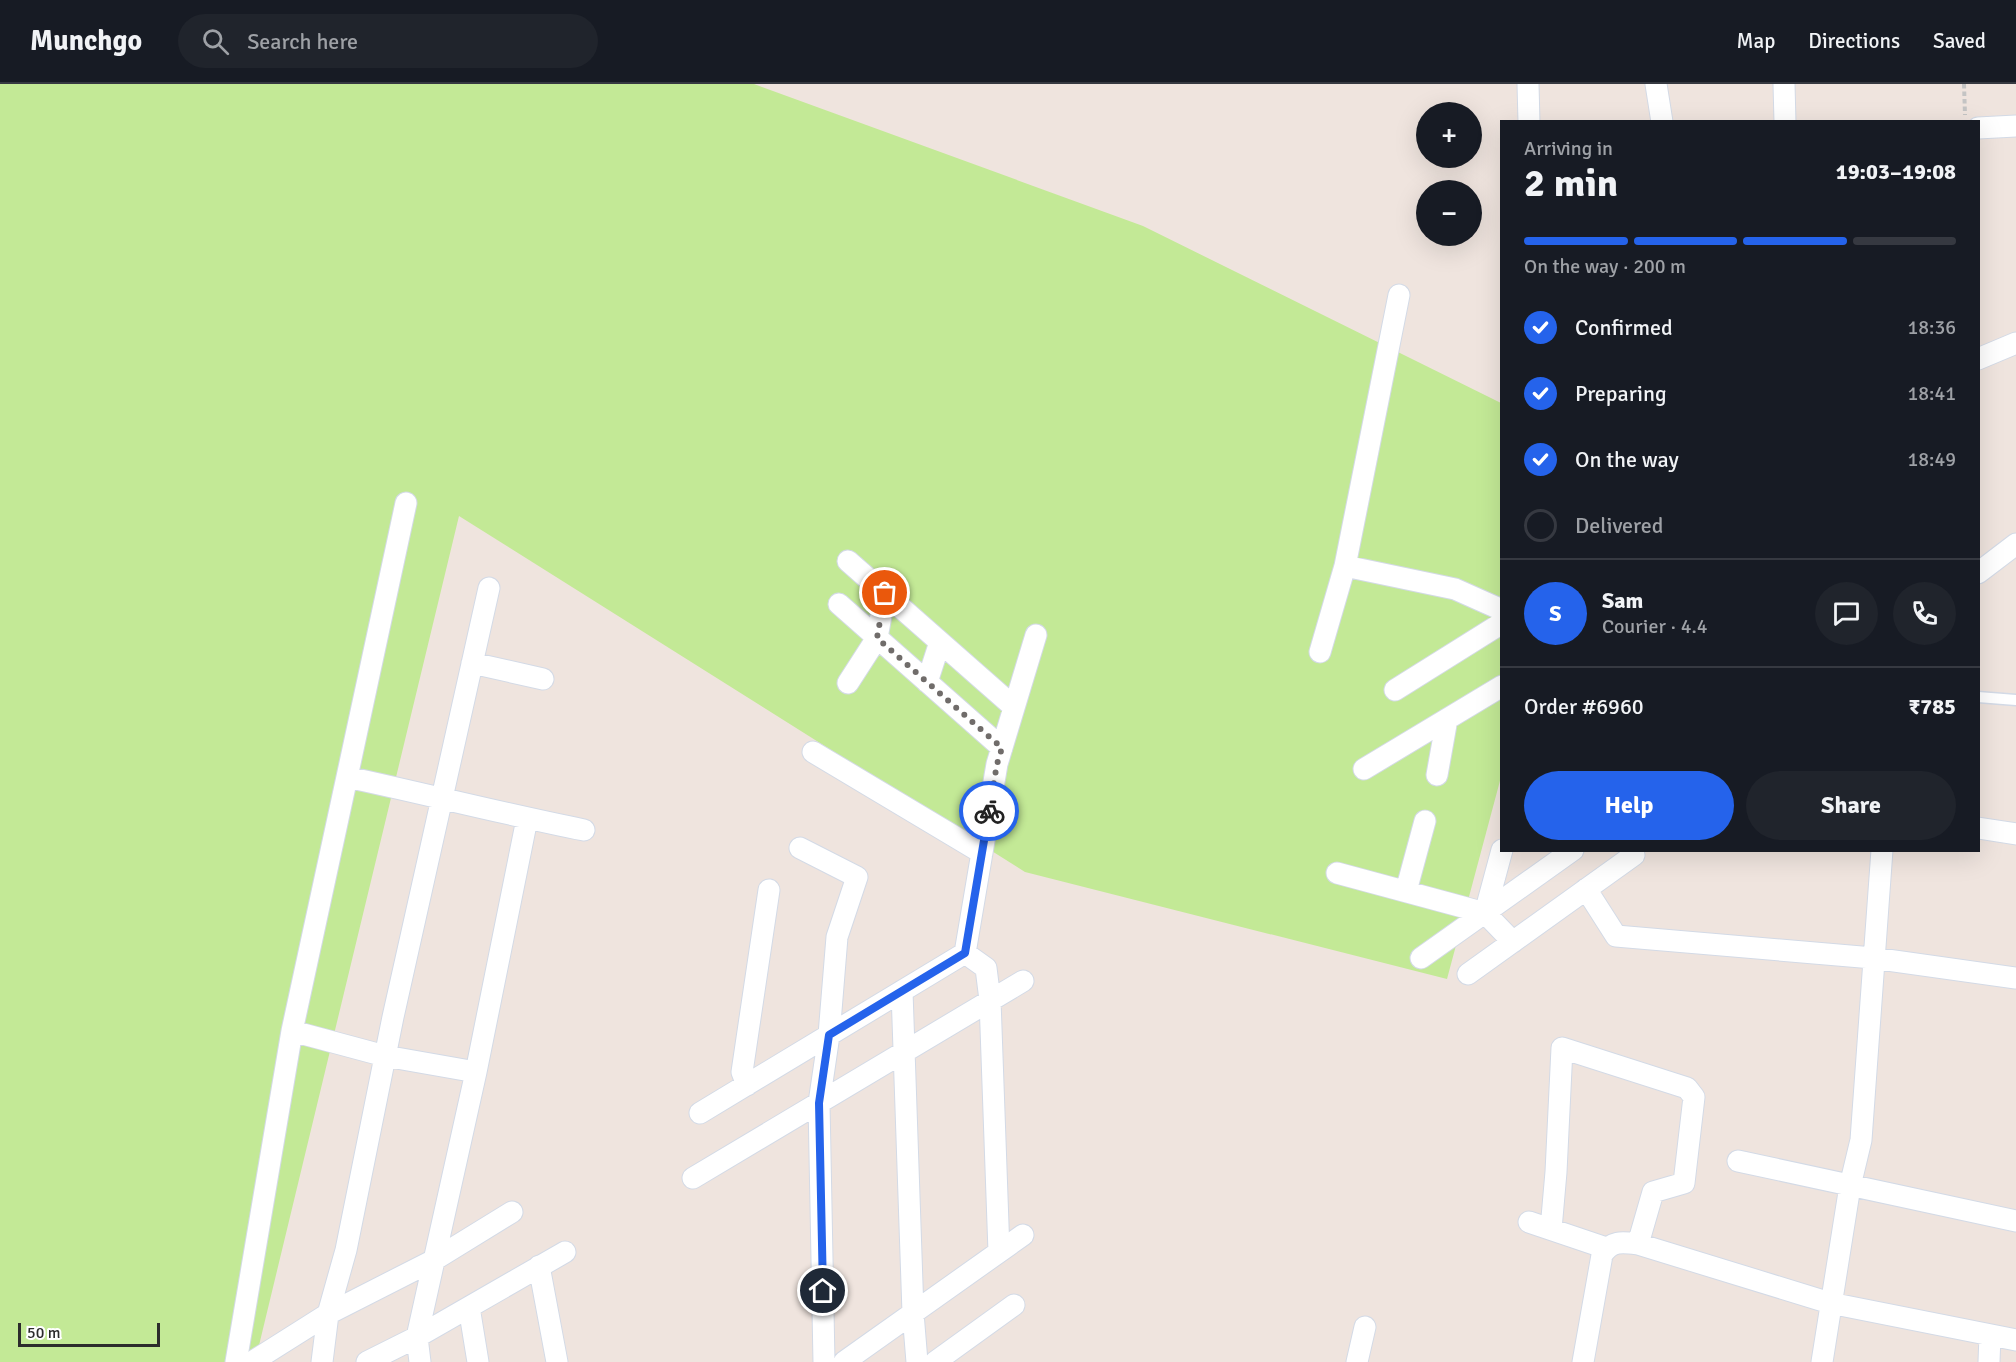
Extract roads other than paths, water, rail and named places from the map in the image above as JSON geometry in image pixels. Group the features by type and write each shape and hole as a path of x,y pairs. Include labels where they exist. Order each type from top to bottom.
{"street":[{"path":"1528,84 1529,120"},
{"path":"1656,84 1662,120"},
{"path":"1784,84 1785,120"},
{"path":"1980,128 2016,126"},
{"path":"1320,652 1345,566 1399,295"},
{"path":"1980,358 2016,343"},
{"path":"236,1362 292,1031 406,503"},
{"path":"1980,571 2016,544"},
{"path":"848,561 1014,707"},
{"path":"1345,566 1455,590 1500,609"},
{"path":"322,1362 328,1314 346,1250 385,1056 489,588"},
{"path":"848,683 877,638 885,593"},
{"path":"839,604 1002,748"},
{"path":"1395,690 1500,624"},
{"path":"700,1113 965,953 997,764 1036,635"},
{"path":"927,682 940,642"},
{"path":"472,663 543,679"},
{"path":"1364,769 1500,687"},
{"path":"1437,775 1448,719"},
{"path":"813,752 982,853"},
{"path":"347,777 584,830"},
{"path":"420,1362 417,1337 476,1072 527,819"},
{"path":"1406,891 1425,821"},
{"path":"1980,828 2016,834"},
{"path":"800,848 857,877 837,937 829,1035 819,1103 824,1362"},
{"path":"1485,913 1501,852"},
{"path":"1421,958 1570,852"},
{"path":"1822,1362 1850,1186 1861,1140 1882,852"},
{"path":"1468,974 1634,855"},
{"path":"1337,873 1485,913 1513,942"},
{"path":"1586,889 1616,936 1873,958 2016,978"},
{"path":"747,1085 742,1072 769,890"},
{"path":"965,953 986,968 990,1000 999,1252"},
{"path":"693,1178 1023,981"},
{"path":"902,991 913,1313 917,1362"},
{"path":"292,1031 385,1056 476,1072"},
{"path":"1551,1229 1562,1047 1687,1088 1694,1097 1684,1183 1653,1192 1638,1244"},
{"path":"1738,1161 2016,1221"},
{"path":"252,1362 328,1314 434,1260 512,1212"},
{"path":"1528,1222 1606,1248"},
{"path":"844,1362 1023,1235"},
{"path":"1583,1362 1602,1255 1606,1248 1621,1242 1638,1244 1830,1303 2016,1340"},
{"path":"367,1362 417,1337 565,1252"},
{"path":"539,1266 557,1362"},
{"path":"935,1362 1014,1305"},
{"path":"469,1307 478,1362"},
{"path":"1357,1362 1365,1327"},
{"path":"1989,1362 1990,1335"}],"lane":[{"path":"1980,697 2016,700"}]}
